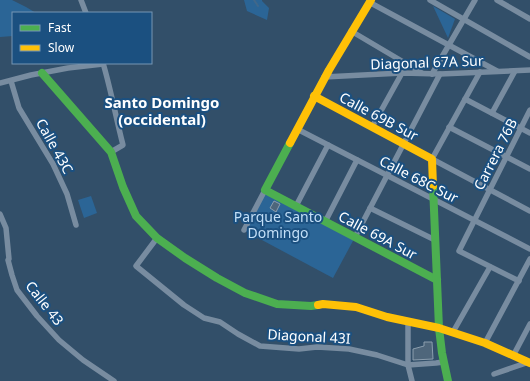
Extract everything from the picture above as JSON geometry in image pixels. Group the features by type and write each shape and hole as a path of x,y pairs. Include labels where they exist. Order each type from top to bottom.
{"street":[{"path":"82,0 86,12"},
{"path":"430,0 530,58"},
{"path":"432,74 475,0"},
{"path":"497,0 530,19"},
{"path":"244,230 314,96 370,1 497,72"},
{"path":"351,31 424,74"},
{"path":"0,83 68,68 103,64 111,88 123,145 111,152"},
{"path":"528,70 530,64"},
{"name":"Diagonal 67A Sur","path":"324,78 402,73 440,74 528,70"},
{"path":"492,113 515,71"},
{"path":"448,381 443,362 439,328 432,159 480,72"},
{"path":"42,73 111,152 123,187 136,216 156,238 217,278 245,293 277,304 311,306 323,304 356,307 408,322 439,328 484,343 529,363"},
{"path":"372,127 402,73"},
{"path":"355,237 440,74"},
{"name":"Calle 43C","path":"11,81 19,108 53,164 67,194 76,225"},
{"name":"Calle 69B Sur","path":"314,96 432,159"},
{"path":"465,99 530,133"},
{"name":"Carrera 76B","path":"490,267 459,251 530,110"},
{"path":"449,127 530,169"},
{"name":"Calle 68C Sur","path":"297,129 530,249"},
{"path":"296,206 328,145"},
{"path":"432,159 530,211"},
{"path":"325,222 357,160"},
{"name":"Calle 69A Sur","path":"266,190 437,280"},
{"path":"370,208 435,240"},
{"name":"Calle 43","path":"0,214 6,228 8,260 19,293 59,340 83,360 114,381"},
{"name":"Diagonal 43I","path":"156,238 136,266 184,305 204,318 220,322 260,346 299,349 317,346 349,349 377,354 408,365"},
{"path":"484,343 530,259"},
{"path":"453,332 490,267 518,281"},
{"path":"408,322 408,365 412,381"},
{"path":"513,356 530,324"},
{"path":"408,365 443,362"},
{"path":"494,374 529,363"}],"green space":[{"path":"0,0 12,0 34,12 12,12 12,36 0,37"},
{"path":"244,0 262,0 269,8 267,20 247,11"},
{"path":"433,6 455,19 448,38"},
{"name":"Parque Santo Domingo","path":"266,192 354,239 333,278 245,231"},
{"path":"91,196 97,213 84,218 78,200"}],"building":[{"path":"274,201 280,204 276,212 270,208"},
{"path":"424,342 432,342 433,359 413,360 413,349 424,346"}],"waterway":[{"path":"254,0 258,6"}],"traffic: fast":[{"path":"42,73 111,152 123,187 136,216 157,238 185,258 245,293 277,304 318,305"},
{"path":"290,143 265,190 437,280"},
{"path":"433,186 439,328 442,353 448,381"}],"traffic: slow":[{"path":"290,143 329,70 371,0"},
{"path":"314,96 432,159 433,186"},
{"path":"318,305 323,304 356,307 387,317 439,328 485,343 530,363"}],"district":[{"name":"Santo Domingo (occidental)","path":"162,110"}]}
